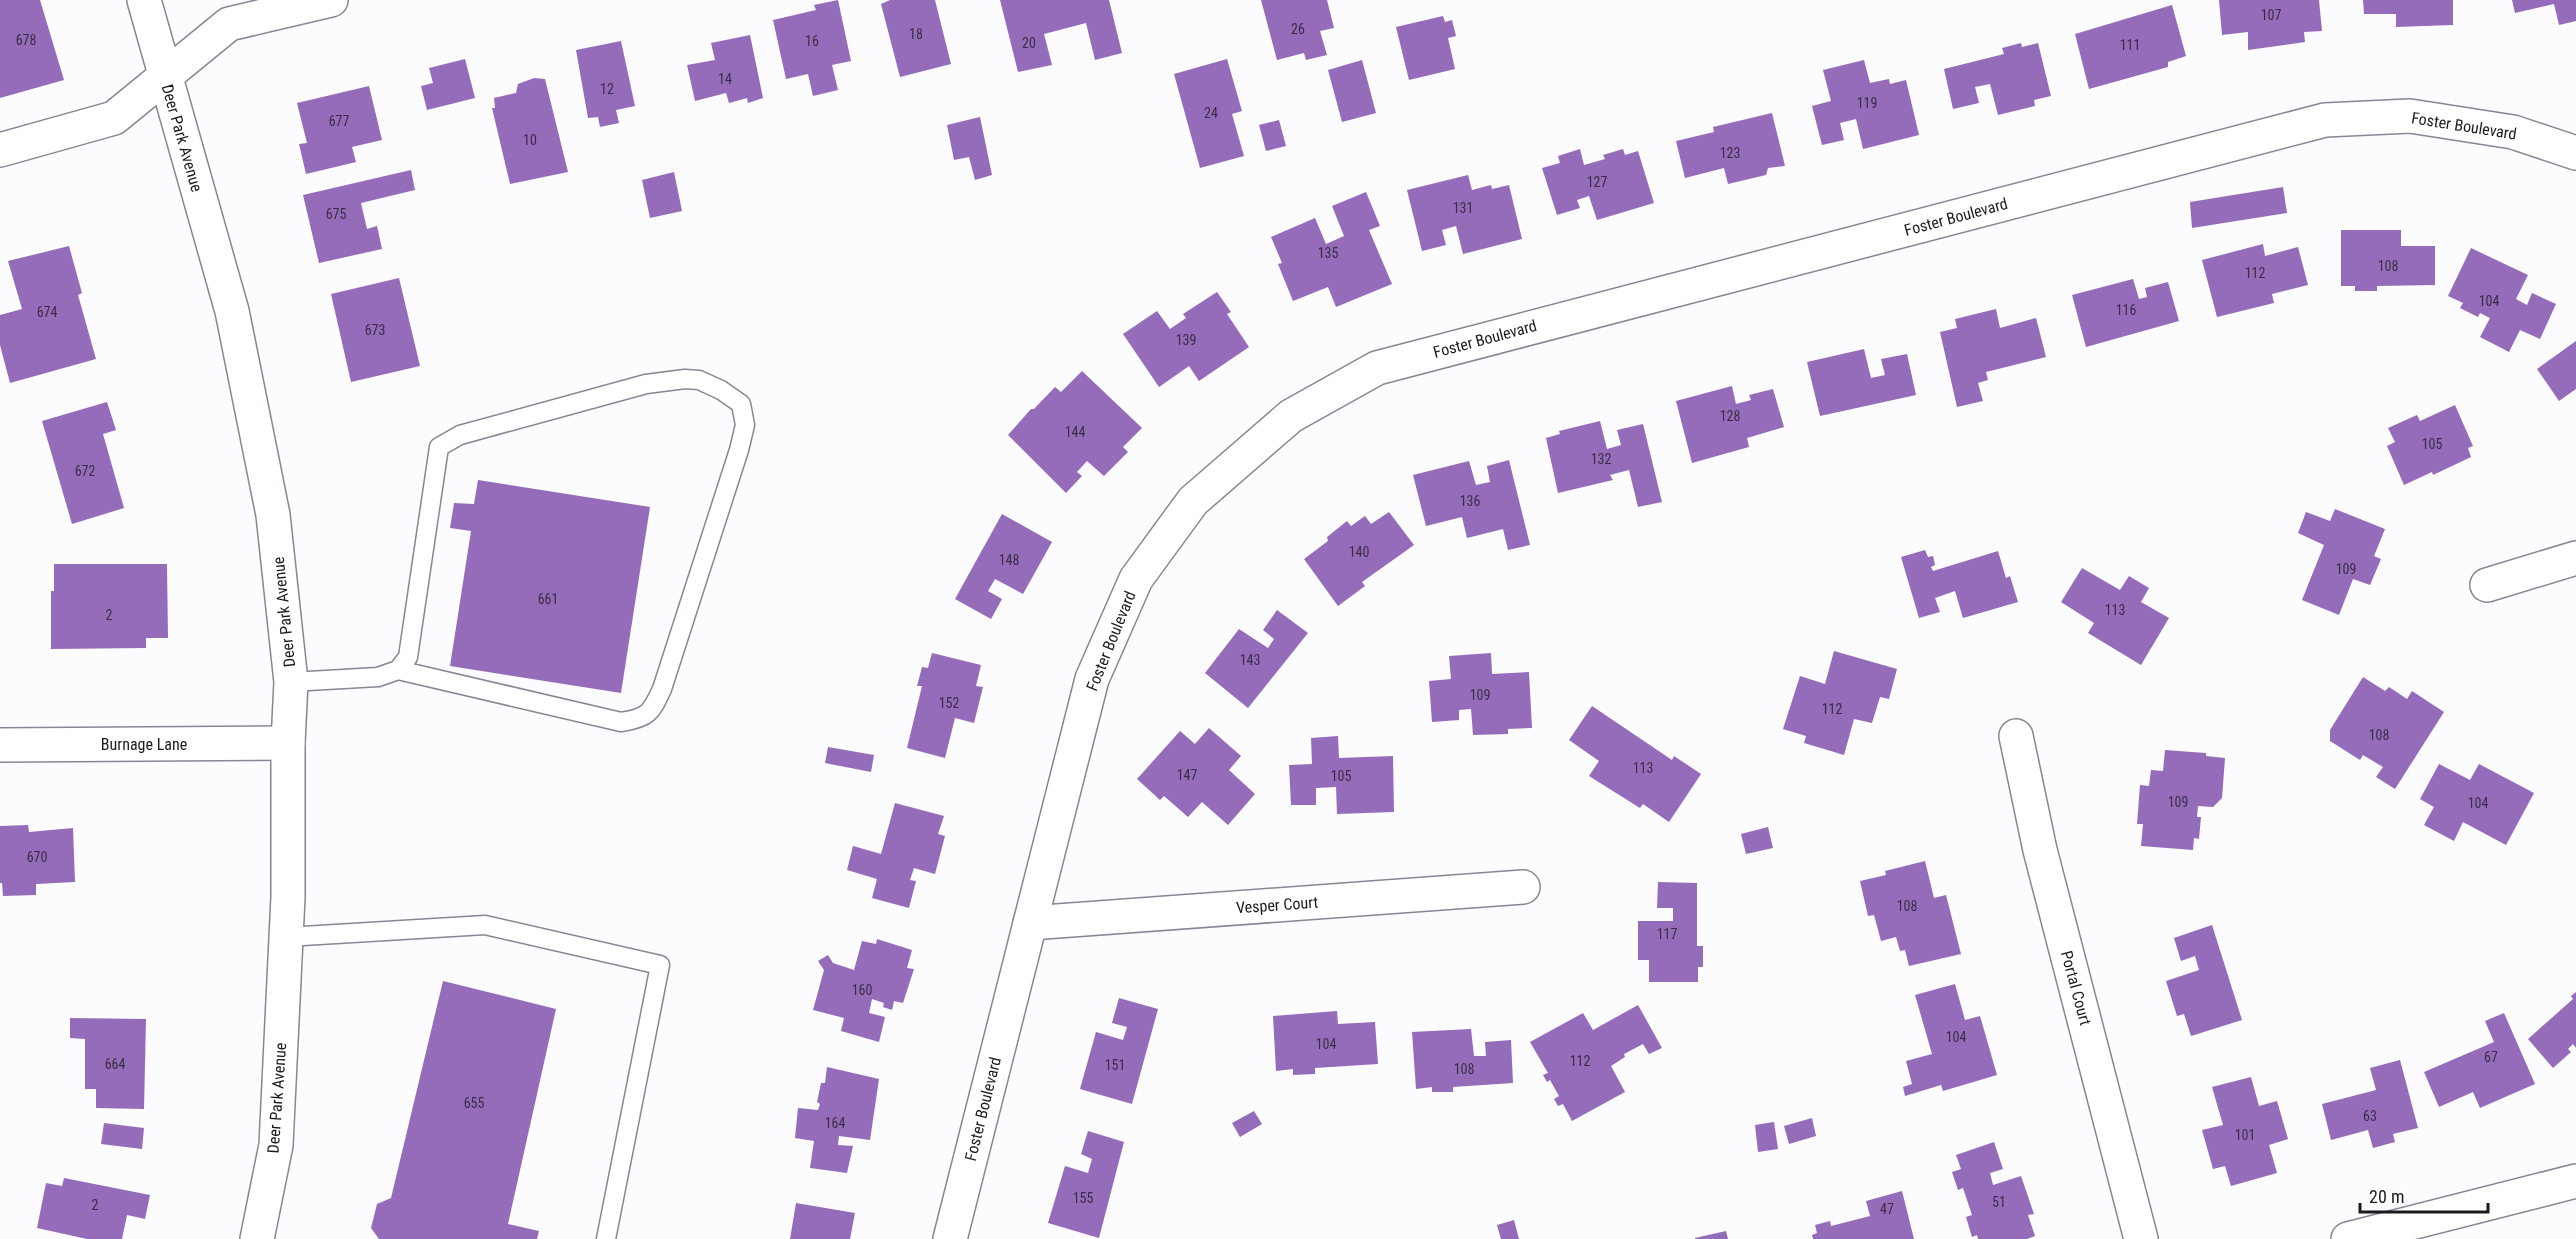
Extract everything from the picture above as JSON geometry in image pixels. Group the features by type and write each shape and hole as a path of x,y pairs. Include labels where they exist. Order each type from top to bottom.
{"street":[{"name":"Deer Park Avenue","path":"144,0 232,311 273,515 291,682 288,743 286,937 276,1145 258,1239"},
{"path":"0,150 114,118 229,24 332,0"},
{"name":"Foster Boulevard","path":"950,1239 1092,679 1136,579 1193,501 1291,416 1377,368 2325,120 2410,116 2513,132 2576,153"},
{"path":"2487,585 2576,558"},
{"name":"Portal Court","path":"2016,736 2040,850 2141,1239"},
{"name":"Burnage Lane","path":"0,745 288,743"},
{"name":"Vesper Court","path":"1030,923 1523,886"},
{"path":"2348,1239 2576,1181"}],"lane":[{"path":"291,682 378,677 398,670 621,722 638,720 651,712 662,689 739,450 745,425 741,404 721,390 699,380 685,379 646,384 460,435 439,447 408,657 398,670"},
{"path":"286,937 484,925 660,965 606,1239"}],"building":[{"path":"0,0 40,0 64,80 0,98"},
{"path":"838,0 851,61 832,65 838,90 813,96 808,74 786,79 773,20 816,10 814,5"},
{"path":"890,0 935,0 951,64 900,77 881,4"},
{"path":"1000,0 1109,0 1122,53 1095,60 1086,23 1044,34 1052,65 1018,72"},
{"path":"1261,0 1327,0 1334,28 1320,31 1327,55 1306,60 1304,53 1277,60"},
{"path":"2219,0 2319,0 2322,31 2304,32 2305,42 2248,50 2248,32 2222,35"},
{"path":"2363,0 2453,0 2453,25 2396,27 2396,14 2364,14"},
{"path":"2512,0 2576,0 2576,21 2559,25 2554,4 2515,13"},
{"path":"2172,5 2186,56 2168,62 2168,67 2089,89 2075,34"},
{"path":"1443,16 1445,22 1452,20 1456,36 1448,38 1455,69 1409,80 1396,27"},
{"path":"750,35 763,98 748,103 747,98 729,103 726,93 695,101 687,65 715,60 711,43"},
{"path":"621,41 635,106 616,110 619,123 600,127 598,117 588,118 576,50"},
{"path":"2021,43 2022,47 2038,43 2051,96 2034,100 2035,106 1998,115 1990,84 1975,87 1979,103 1953,109 1944,69 2004,54 2002,48"},
{"path":"465,59 475,98 427,110 421,86 433,83 429,68"},
{"path":"1227,59 1242,111 1232,114 1244,156 1200,168 1174,74"},
{"path":"1362,60 1376,113 1342,122 1328,70"},
{"path":"1864,60 1870,83 1889,79 1890,84 1906,80 1919,135 1863,149 1856,119 1840,123 1844,140 1822,145 1812,106 1831,101 1823,70"},
{"path":"534,78 545,79 568,172 510,184 492,108 495,108 494,98 516,93 518,84"},
{"path":"369,86 382,140 352,147 356,162 306,174 299,144 307,143 297,103"},
{"path":"1772,113 1785,166 1768,168 1766,175 1728,184 1724,168 1685,178 1676,141 1714,132 1713,127"},
{"path":"980,117 992,175 975,180 969,157 954,160 947,125"},
{"path":"1279,120 1286,146 1266,151 1259,125"},
{"path":"1580,149 1584,165 1605,159 1603,155 1623,149 1625,155 1638,151 1654,203 1597,220 1589,196 1577,200 1580,208 1557,215 1542,168 1560,163 1558,156"},
{"path":"411,170 415,190 361,203 367,229 377,226 382,249 319,263 303,195"},
{"path":"674,172 682,211 650,218 642,180"},
{"path":"1468,175 1472,190 1491,185 1492,189 1509,185 1522,239 1463,254 1456,226 1442,230 1446,245 1422,251 1407,190"},
{"path":"2283,187 2287,213 2192,228 2190,202"},
{"path":"1366,192 1380,226 1369,230 1392,284 1336,307 1328,287 1293,301 1278,264 1282,263 1271,237 1315,218 1326,244 1344,236 1332,206"},
{"path":"2341,230 2401,230 2401,246 2435,246 2435,285 2377,286 2377,291 2355,291 2355,286 2341,286"},
{"path":"2263,244 2265,256 2298,247 2308,285 2272,294 2274,303 2217,317 2202,260"},
{"path":"69,246 82,293 78,295 96,359 10,383 0,345 0,315 22,309 8,261"},
{"path":"2471,248 2528,275 2516,299 2527,305 2532,293 2556,304 2540,339 2520,330 2509,352 2480,337 2490,318 2480,313 2478,317 2460,308 2463,303 2448,296"},
{"path":"399,278 420,366 351,382 331,294"},
{"path":"2133,279 2139,299 2147,297 2145,288 2168,282 2179,321 2086,347 2072,295"},
{"path":"1217,292 1231,312 1227,314 1249,347 1199,381 1189,366 1159,387 1123,334 1157,311 1170,329 1186,318 1183,314"},
{"path":"1996,309 2000,328 2036,318 2046,357 1986,372 1988,380 1978,383 1983,401 1957,407 1940,332 1957,328 1955,319"},
{"path":"2576,341 2576,389 2559,401 2537,369"},
{"path":"1864,349 1871,378 1885,375 1881,359 1907,354 1916,395 1820,416 1807,362"},
{"path":"1082,371 1142,428 1123,447 1128,452 1104,476 1087,461 1077,472 1082,476 1066,493 1008,435 1055,387 1061,392"},
{"path":"1732,386 1736,404 1751,400 1749,395 1773,389 1784,427 1747,438 1749,447 1692,463 1676,401"},
{"path":"107,402 116,430 103,434 124,508 72,524 42,421"},
{"path":"2455,405 2473,446 2468,448 2471,457 2433,475 2432,472 2404,485 2387,446 2395,442 2388,428 2417,415 2420,421"},
{"path":"1600,421 1607,449 1621,445 1617,430 1643,424 1662,502 1638,507 1629,470 1610,475 1613,480 1558,493 1546,438 1560,434 1559,431"},
{"path":"1509,460 1530,545 1508,550 1503,529 1467,538 1462,517 1426,526 1413,475 1469,461 1476,485 1490,482 1487,466"},
{"path":"478,480 650,507 621,693 450,666 471,531 450,528 454,503 474,504"},
{"path":"2335,509 2385,529 2374,556 2381,559 2370,585 2353,579 2339,615 2302,600 2324,545 2298,533 2306,512 2330,521"},
{"path":"1389,512 1414,545 1362,582 1365,586 1338,606 1304,559 1328,541 1327,537 1347,521 1351,526 1365,516 1371,524"},
{"path":"1002,514 1052,542 1023,594 995,579 988,591 1002,599 991,619 955,599"},
{"path":"1925,550 1928,557 1933,556 1935,565 1931,567 1933,571 1998,551 2006,578 2010,576 2018,602 1963,618 1955,591 1935,598 1940,612 1919,618 1901,557"},
{"path":"54,564 167,564 168,638 146,638 146,648 51,649 51,591 54,591"},
{"path":"2082,568 2120,590 2129,576 2149,588 2141,602 2169,618 2141,665 2088,633 2094,623 2061,602"},
{"path":"1277,610 1308,633 1248,708 1205,673 1239,629 1268,648 1274,639 1263,630"},
{"path":"1834,651 1897,669 1889,699 1880,697 1872,723 1854,719 1844,755 1804,743 1806,736 1783,729 1800,676 1825,684"},
{"path":"932,653 981,665 976,686 983,687 974,723 955,718 945,758 907,748 922,686 917,686 922,667 928,668"},
{"path":"1491,653 1492,674 1529,672 1532,728 1508,729 1508,734 1473,735 1471,709 1459,710 1459,720 1432,722 1429,681 1451,679 1449,656"},
{"path":"2363,677 2385,691 2389,687 2407,699 2412,691 2444,712 2395,789 2376,777 2383,767 2363,755 2360,760 2330,741 2330,730"},
{"path":"1592,706 1672,760 1674,756 1701,774 1669,822 1643,804 1640,808 1589,776 1599,761 1569,740"},
{"path":"1209,728 1241,756 1229,770 1255,794 1228,825 1202,802 1188,817 1164,796 1160,800 1137,779 1180,731 1195,744"},
{"path":"1338,736 1339,758 1393,756 1394,812 1337,814 1336,787 1316,788 1316,805 1291,805 1289,765 1312,764 1311,738"},
{"path":"828,747 874,755 871,772 825,763"},
{"path":"2165,750 2206,753 2206,756 2225,758 2222,798 2213,807 2198,806 2197,817 2201,817 2199,839 2194,838 2193,850 2141,846 2143,824 2137,824 2140,785 2149,786 2151,770 2163,771"},
{"path":"2439,764 2470,780 2479,764 2534,793 2506,845 2463,822 2454,841 2424,825 2434,807 2420,799"},
{"path":"895,803 944,816 938,834 945,836 935,874 914,868 910,880 916,881 909,908 872,898 877,879 847,870 853,846 881,854"},
{"path":"28,825 29,832 73,828 75,882 36,884 36,895 3,896 2,883 0,883 0,826"},
{"path":"1768,827 1773,848 1746,854 1741,834"},
{"path":"1925,861 1934,898 1946,895 1961,954 1909,966 1905,950 1900,951 1896,937 1881,941 1874,915 1868,916 1860,881 1886,875 1885,871"},
{"path":"1658,882 1697,883 1697,946 1703,946 1703,967 1698,967 1698,982 1649,982 1649,960 1638,960 1638,921 1673,921 1673,908 1657,908"},
{"path":"2212,925 2242,1020 2191,1036 2184,1014 2177,1016 2166,981 2199,970 2195,956 2181,961 2174,938"},
{"path":"877,939 912,950 907,968 914,969 903,1003 894,1001 892,1010 883,1007 884,1003 872,999 869,1013 885,1017 879,1042 841,1031 844,1018 813,1010 824,970 818,961 828,955 833,963 854,970 862,941 876,944"},
{"path":"443,981 556,1009 508,1224 539,1231 537,1239 379,1239 371,1228 377,1204 391,1198"},
{"path":"1955,984 1965,1020 1980,1016 1997,1075 1943,1091 1941,1085 1905,1096 1903,1087 1912,1084 1906,1061 1932,1054 1915,995"},
{"path":"2576,992 2576,1048 2573,1044 2568,1049 2571,1052 2553,1068 2528,1039 2573,999 2571,996"},
{"path":"1119,998 1158,1009 1132,1104 1080,1089 1096,1032 1123,1040 1127,1027 1112,1023"},
{"path":"1638,1005 1662,1048 1649,1054 1643,1044 1624,1054 1625,1057 1611,1066 1625,1092 1572,1121 1563,1104 1558,1106 1554,1099 1559,1096 1550,1080 1547,1082 1543,1075 1548,1073 1530,1042 1583,1013 1593,1030"},
{"path":"1337,1011 1338,1024 1375,1022 1378,1064 1315,1068 1315,1074 1293,1075 1293,1069 1276,1071 1273,1016"},
{"path":"2504,1013 2535,1084 2480,1108 2473,1092 2439,1107 2424,1072 2494,1042 2485,1021"},
{"path":"70,1018 146,1019 144,1109 96,1108 96,1089 85,1089 85,1039 70,1038"},
{"path":"1471,1029 1474,1056 1486,1056 1485,1042 1511,1040 1513,1083 1453,1087 1453,1092 1432,1092 1432,1087 1416,1089 1412,1032"},
{"path":"2400,1060 2418,1128 2393,1134 2395,1142 2373,1148 2368,1130 2331,1140 2322,1104 2376,1090 2370,1068"},
{"path":"827,1067 879,1079 870,1140 839,1136 838,1145 853,1146 847,1173 810,1168 814,1141 795,1138 798,1108 818,1110 820,1104 817,1102 821,1083 825,1083"},
{"path":"2251,1077 2259,1106 2277,1101 2288,1139 2269,1145 2277,1173 2231,1186 2225,1166 2213,1169 2202,1130 2223,1125 2212,1087"},
{"path":"1254,1111 1262,1124 1240,1137 1232,1123"},
{"path":"1812,1118 1816,1136 1789,1144 1784,1126"},
{"path":"1774,1122 1778,1149 1758,1152 1755,1125"},
{"path":"104,1123 144,1128 142,1149 101,1144"},
{"path":"1088,1131 1124,1142 1099,1238 1048,1223 1065,1166 1088,1173 1092,1159 1081,1154"},
{"path":"1994,1142 2003,1169 1990,1173 1993,1185 2021,1176 2034,1214 2028,1215 2035,1236 2027,1239 1978,1239 1977,1235 1972,1237 1966,1217 1972,1215 1963,1188 1958,1190 1952,1172 1961,1169 1956,1155"},
{"path":"64,1178 150,1195 145,1219 127,1215 122,1239 87,1239 37,1228 46,1183 62,1186"},
{"path":"1902,1191 1914,1239 1813,1239 1812,1235 1817,1233 1815,1225 1830,1221 1831,1226 1870,1216 1866,1201"},
{"path":"796,1203 855,1213 850,1239 790,1239"},
{"path":"1514,1220 1519,1239 1501,1239 1497,1225"},
{"path":"1726,1231 1728,1239 1695,1239 1695,1238"}]}
